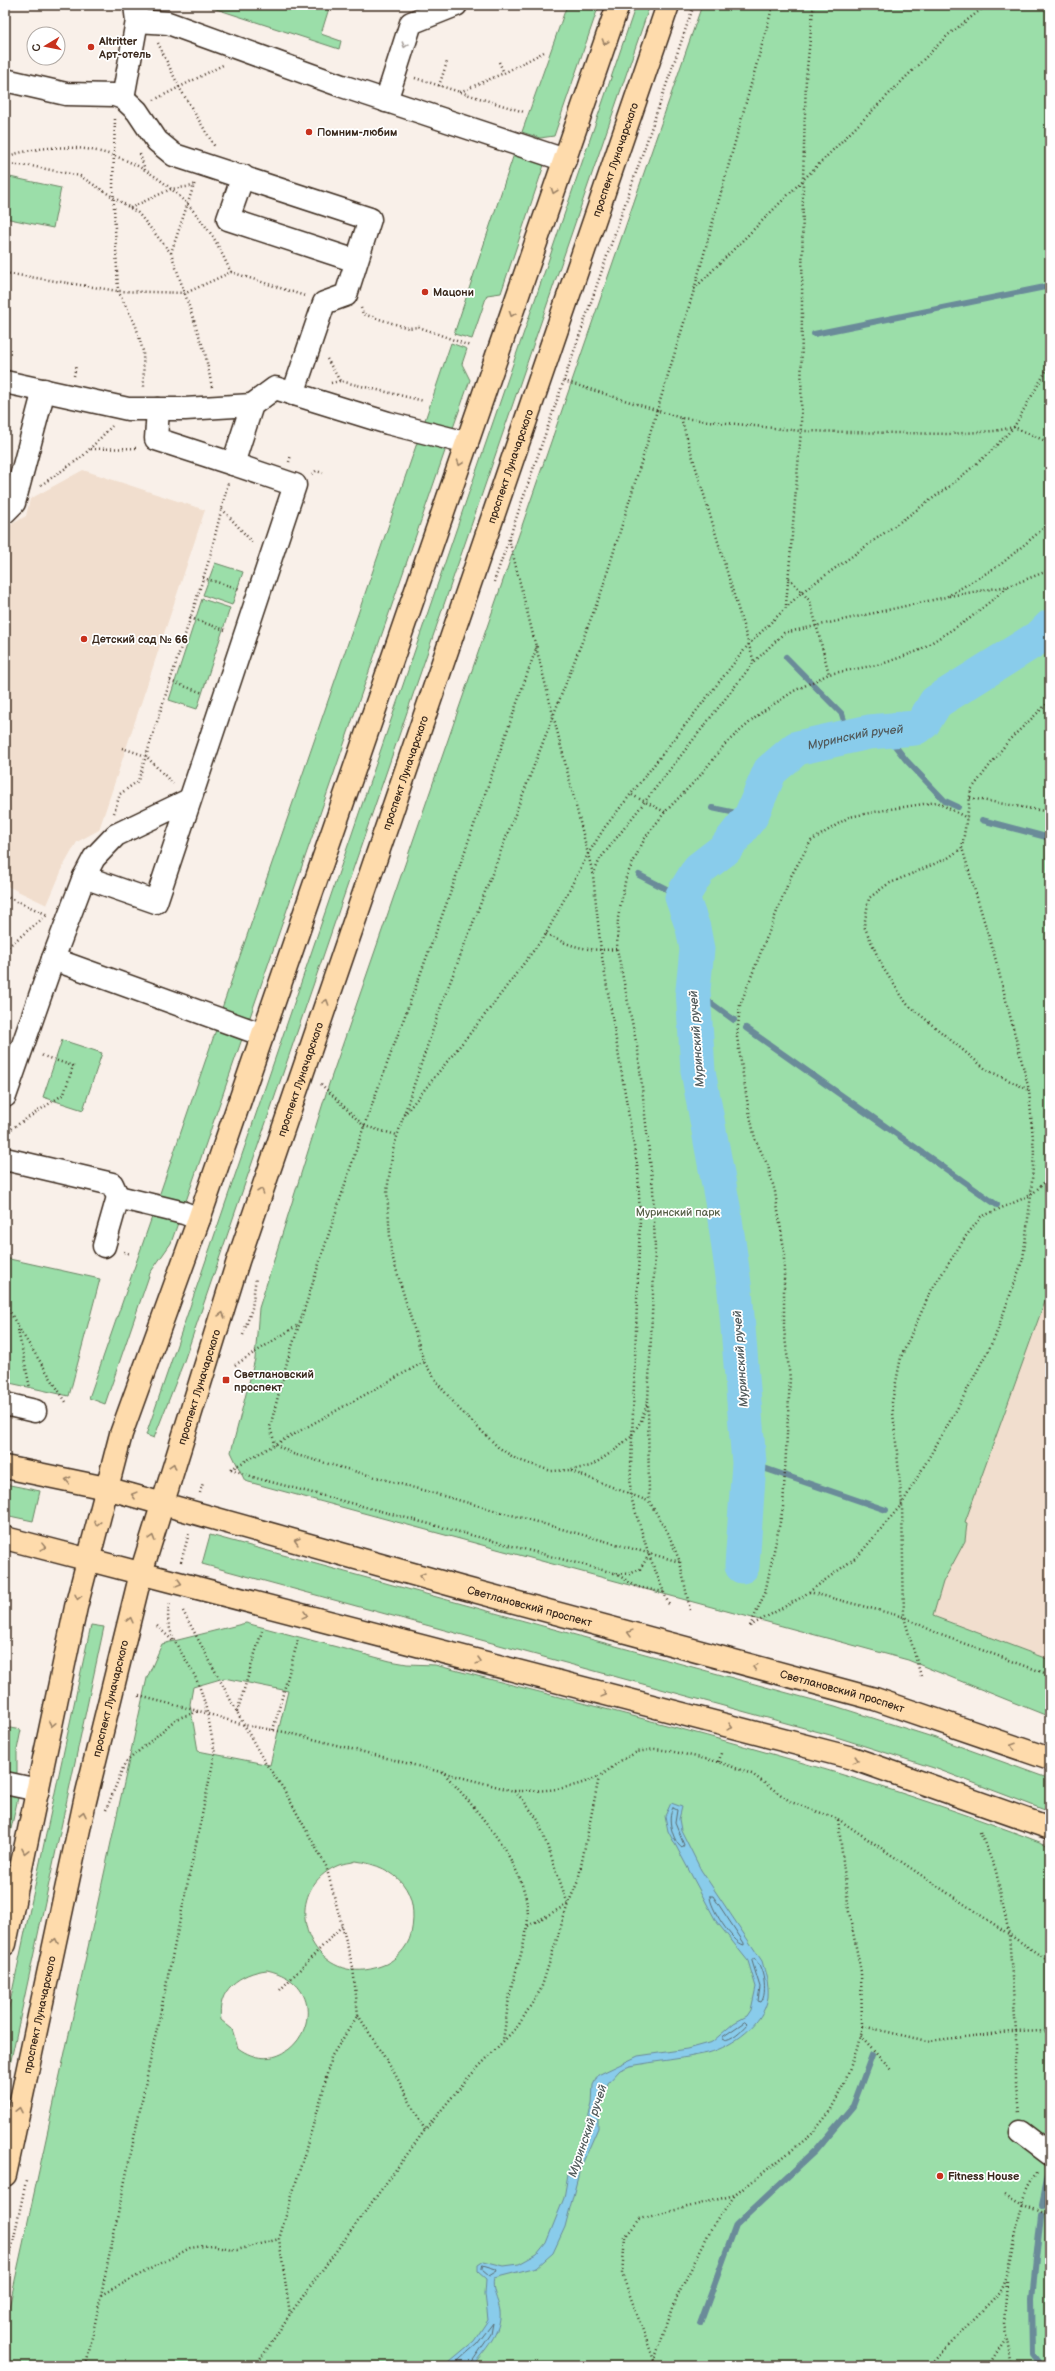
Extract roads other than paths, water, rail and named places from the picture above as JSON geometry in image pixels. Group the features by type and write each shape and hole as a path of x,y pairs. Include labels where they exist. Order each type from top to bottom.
{"main road":[{"path":"5,1944 87,1559 125,1421 199,1219 618,5"},
{"name":"проспект Луначарского","path":"5,2175 85,1801 141,1573 162,1503 205,1373 238,1261 668,5"},
{"name":"Светлановский проспект","path":"5,1467 106,1488 459,1587 875,1699 1050,1759"},
{"path":"5,1538 852,1758 1050,1828"}],"lane":[{"path":"386,101 412,23 456,5"},
{"path":"119,96 140,16 168,23 386,101 565,160"},
{"path":"5,80 66,94 119,96 137,111 157,141 174,155 206,156 243,176 370,219 346,295 324,303 293,394"},
{"path":"243,176 228,218 356,261"},
{"path":"5,382 143,409 252,405 275,388 388,423 467,443"},
{"path":"9,507 44,390"},
{"path":"233,464 252,405"},
{"path":"84,877 156,902 295,485 156,439 143,409"},
{"path":"5,1096 53,959 57,918 84,877 94,858 116,835 189,800"},
{"path":"53,959 263,1035"},
{"path":"5,1159 112,1184 118,1197 104,1246"},
{"path":"118,1197 184,1213 199,1219"},
{"path":"5,1404 33,1403"},
{"path":"5,1782 38,1790"},
{"path":"1021,2132 1047,2161"}],"water":[{"path":"671,1803 682,1807 679,1819 681,1830 701,1870 762,1961 768,1987 768,1997 765,2007 754,2025 737,2039 718,2050 699,2055 630,2066 620,2070 608,2083 598,2116 598,2128 580,2169 565,2227 553,2253 537,2267 494,2278 493,2287 500,2311 500,2319 495,2334 487,2348 472,2366 444,2366 474,2341 488,2320 485,2294 486,2279 478,2272 478,2265 484,2261 504,2266 519,2264 537,2254 546,2243 564,2198 569,2169 586,2125 592,2104 593,2085 598,2075 638,2056 687,2049 712,2042 734,2023 747,2016 751,2010 756,1987 748,1961 716,1921 668,1831 665,1816"}],"waterway":[{"path":"814,334 1050,286"},
{"name":"Муринский ручей","path":"742,1566 749,1463 735,1291 724,1212 698,1071 693,990 697,949 693,928 682,897 699,869 725,849 751,816 770,771 797,748 869,732 915,728 923,723 936,702 1041,636 1050,627"},
{"path":"786,657 842,714 849,736"},
{"path":"890,729 892,742 906,760 945,801 958,807"},
{"path":"712,808 751,816"},
{"path":"982,820 1050,838"},
{"path":"639,875 682,897"},
{"path":"693,990 734,1020"},
{"path":"746,1028 997,1205"},
{"path":"749,1463 886,1510"},
{"path":"700,2324 736,2225 815,2151 853,2106 872,2055"},
{"path":"1042,2205 1049,2171"},
{"path":"1041,2214 1032,2297 1033,2354 1042,2366"}],"place":[{"name":"Altritter Арт-отель","path":"91,47"},
{"name":"Помним-любим","path":"309,132"},
{"name":"Мацони","path":"425,292"},
{"name":"Детский сад № 66","path":"84,639"},
{"name":"Светлановский проспект","path":"226,1380"},
{"name":"Fitness House","path":"940,2176"}],"park label":[{"name":"Муринский парк","path":"678,1212"}]}
